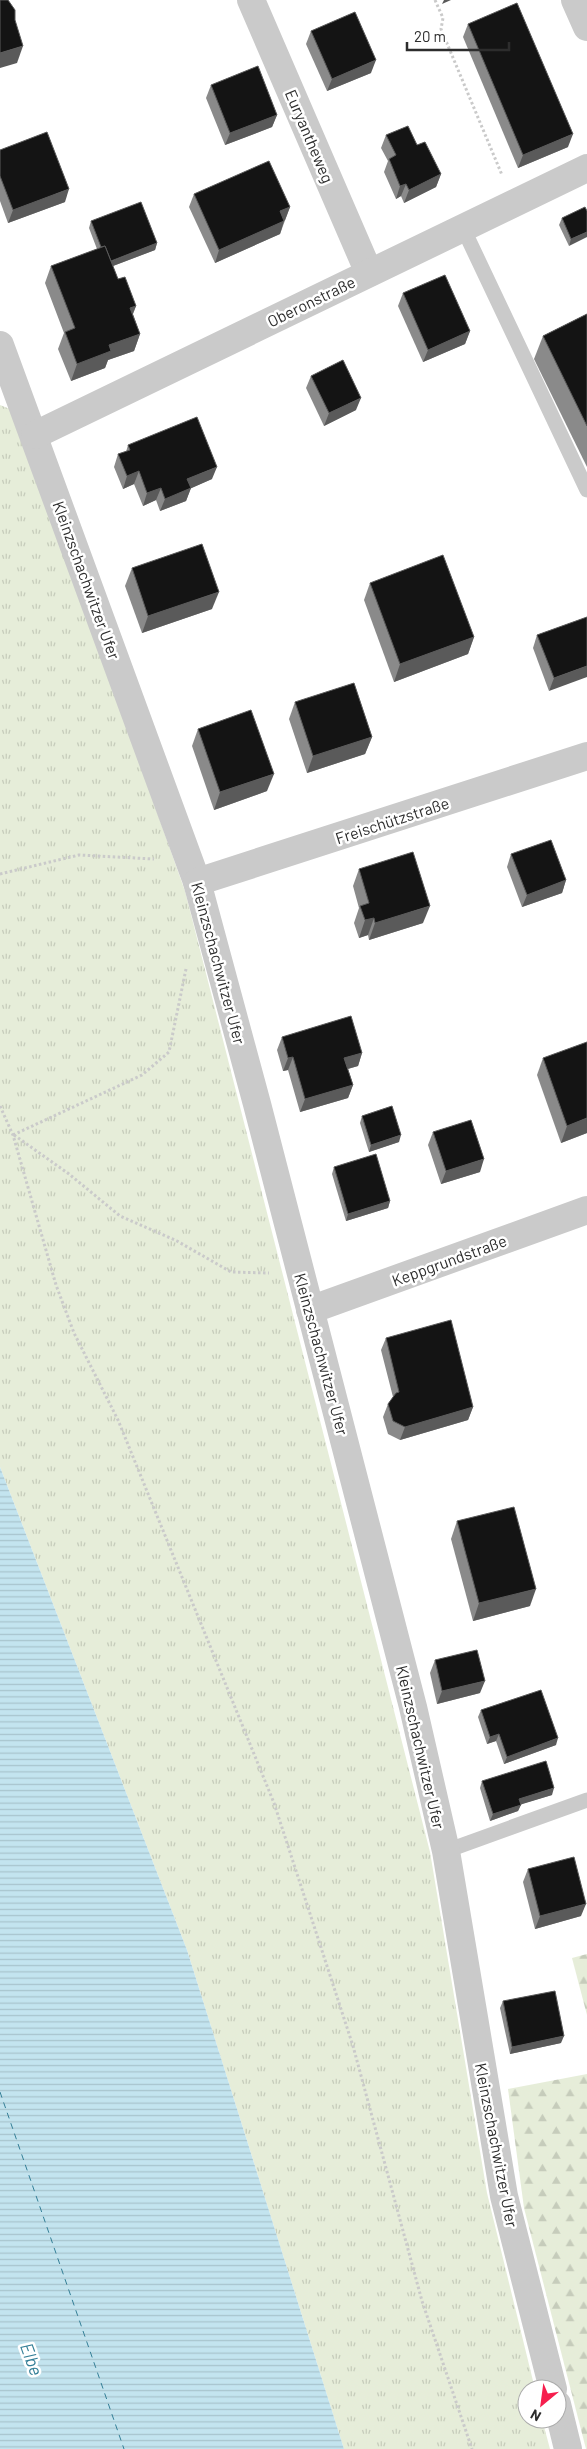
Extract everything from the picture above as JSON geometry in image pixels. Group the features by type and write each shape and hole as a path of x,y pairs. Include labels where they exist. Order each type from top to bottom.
{"street":[{"name":"Euryantheweg","path":"251,0 369,273"},
{"path":"575,0 587,27"},
{"name":"Oberonstraße","path":"35,435 587,168"},
{"name":"Kleinzschachwitzer Ufer","path":"0,345 35,435 197,882 411,1698 446,1851 504,2196 550,2379"},
{"name":"Freischützstraße","path":"197,882 587,756"},
{"name":"Keppgrundstraße","path":"310,1310 587,1210"},
{"path":"563,2429 568,2449"}],"lane":[{"path":"463,228 587,490"},
{"path":"446,1851 587,1800"}],"path":[{"path":"435,0 443,18 440,29 513,203"},
{"path":"0,874 79,855 161,860 187,856"},
{"path":"13,1134 142,1075 169,1052 187,964"},
{"path":"0,1106 13,1134 56,1285 74,1333 118,1420 274,1803 353,2046 422,2301 472,2449"},
{"path":"13,1134 69,1174 120,1216 176,1241 230,1272 301,1274"}],"green space":[{"path":"0,405 10,409 82,601 185,891 430,1852 487,2193 533,2379 517,2379 517,2429 545,2429 550,2449 344,2449 187,1950 0,1467"},
{"path":"587,1954 587,2015 572,1958"},
{"path":"587,2074 586,2449 524,2208 508,2089"}],"water":[{"name":"Elbe","path":"0,1467 187,1950 344,2449 0,2449"}],"building":[{"path":"0,0 8,0 15,10 15,20 23,46 0,53"},
{"path":"517,3 573,134 523,155 468,24"},
{"path":"355,12 376,60 332,79 311,31"},
{"path":"258,66 277,115 230,133 211,85"},
{"path":"408,126 417,145 425,142 441,174 409,190 406,184 400,186 389,159 396,155 386,135"},
{"path":"47,132 69,189 13,210 0,176 0,150"},
{"path":"269,161 290,207 280,211 284,221 219,250 194,194"},
{"path":"141,202 157,243 111,261 105,246 101,247 91,221"},
{"path":"585,207 587,211 587,232 571,239 562,218"},
{"path":"105,246 118,279 125,277 136,306 130,308 140,334 109,345 111,351 77,364 65,332 75,328 51,266"},
{"path":"445,275 470,331 428,350 403,293"},
{"path":"587,314 587,426 543,336"},
{"path":"343,360 361,398 329,413 311,376"},
{"path":"197,417 217,467 187,479 191,488 165,499 161,488 147,493 139,471 127,476 118,454 130,450 128,445"},
{"path":"202,544 219,592 148,616 132,568"},
{"path":"443,555 474,637 400,664 370,583"},
{"path":"587,617 587,666 554,678 537,635"},
{"path":"354,683 372,737 313,756 295,702"},
{"path":"251,710 274,774 220,792 198,729"},
{"path":"551,840 566,880 527,895 511,854"},
{"path":"413,852 430,906 375,923 374,918 365,920 360,906 369,903 359,869"},
{"path":"351,1016 362,1053 344,1058 353,1085 305,1099 293,1057 288,1058 282,1037"},
{"path":"587,1042 587,1118 567,1126 543,1058"},
{"path":"392,1106 401,1135 371,1145 362,1116"},
{"path":"471,1120 484,1159 446,1171 433,1132"},
{"path":"376,1154 390,1201 348,1214 334,1167"},
{"path":"451,1320 473,1407 405,1427 393,1421 388,1404 396,1393 399,1392 386,1338"},
{"path":"514,1507 536,1589 479,1603 457,1521"},
{"path":"477,1650 485,1681 442,1691 435,1660"},
{"path":"541,1690 558,1738 507,1757 499,1734 490,1737 481,1710"},
{"path":"546,1761 554,1788 519,1799 521,1805 493,1814 482,1781"},
{"path":"574,1857 586,1904 540,1916 528,1869"},
{"path":"555,1991 564,2036 512,2047 503,2001"}],"ferry route":[{"path":"0,2092 124,2449"}]}
